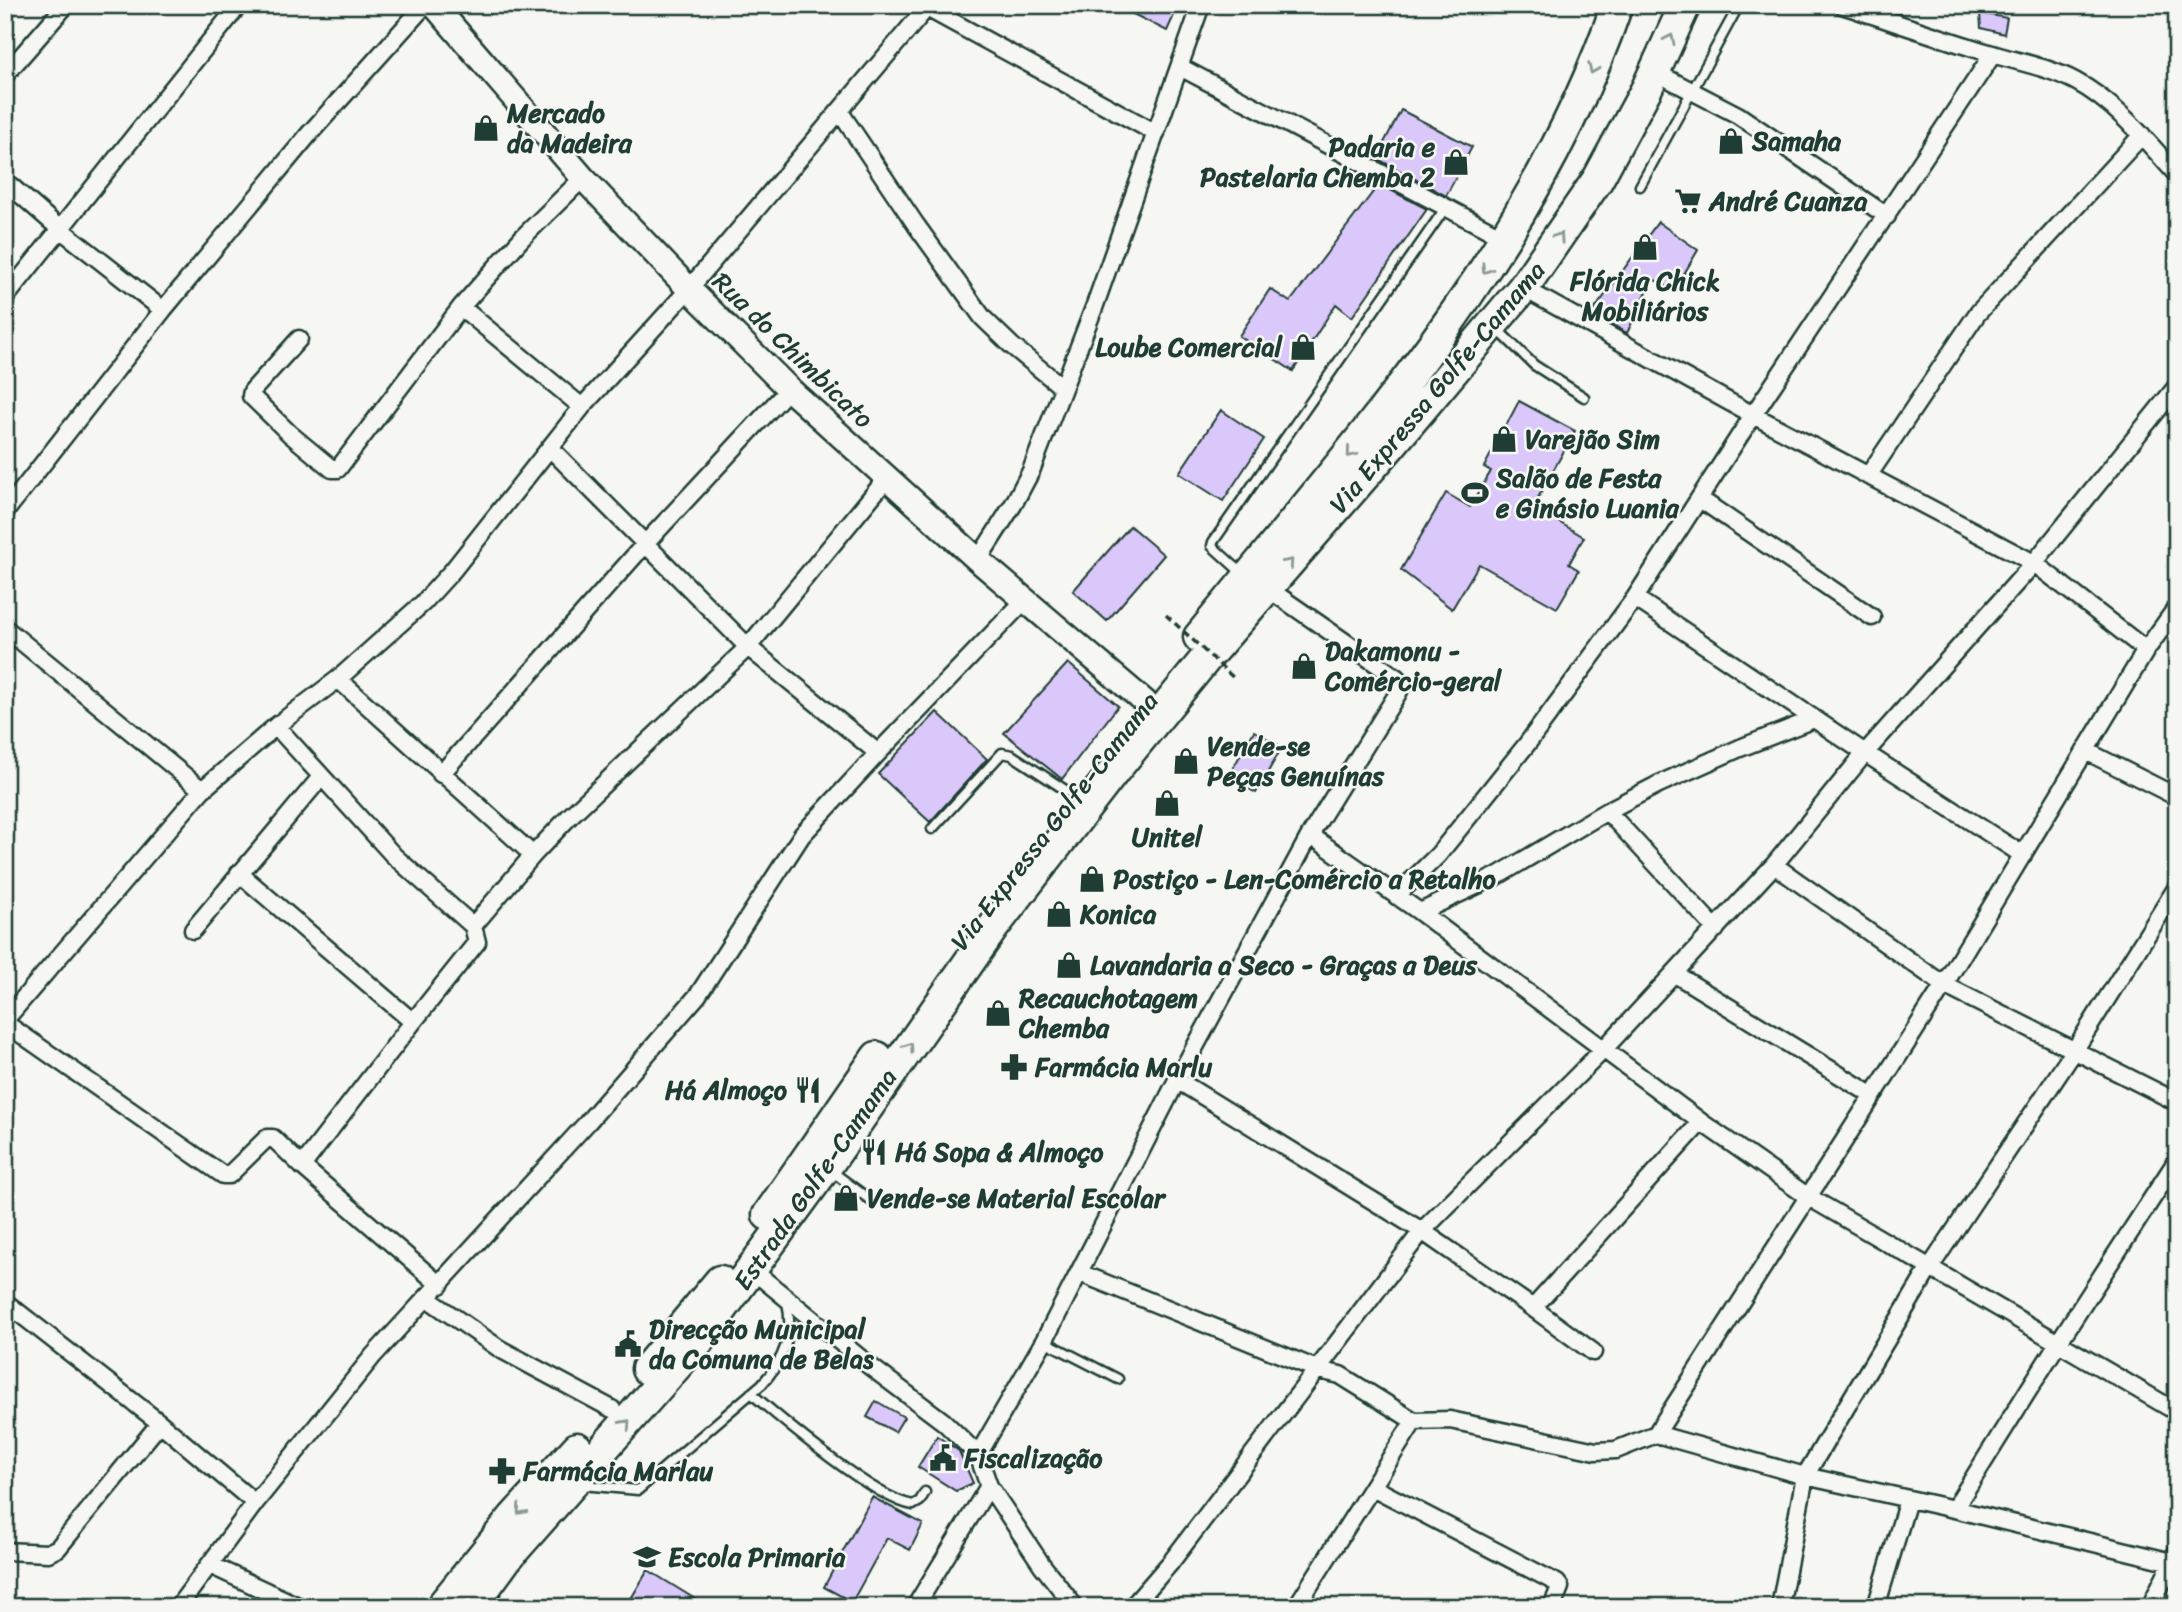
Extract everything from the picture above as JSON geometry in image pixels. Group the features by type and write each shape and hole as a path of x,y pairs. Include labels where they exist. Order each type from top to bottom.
{"highway":[{"name":"Via Expressa Golfe-Camama","path":"1115,770 1439,339 1506,239 1569,123 1617,5"},
{"name":"Via Expressa Golfe-Camama","path":"441,1607 514,1517 612,1409 735,1262 956,946 1145,702 1492,325 1522,288 1598,179 1655,72 1685,5"},
{"name":"Estrada Golfe-Camama","path":"471,1607 506,1559 701,1338 827,1167 995,925 1115,770"}],"street":[{"path":"5,75 66,5"},
{"path":"5,298 239,5"},
{"path":"5,512 163,310 310,133 425,5"},
{"name":"Rua do Chimbicato","path":"434,5 583,178 789,389 1024,601 1145,702"},
{"path":"978,560 1031,471 1095,304 1201,5"},
{"path":"1842,5 1993,54 2049,69 2077,82 2142,135 2177,175"},
{"path":"440,1285 270,1137 229,1175 223,1175 5,1022 202,790 276,726 338,679 423,603 453,570 582,407 690,289 928,7 1156,133"},
{"path":"1396,896 1438,855 1511,764 1635,598 1993,54"},
{"path":"1180,68 1506,239"},
{"path":"1655,72 1738,115 1887,216"},
{"path":"839,112 983,318 1062,387"},
{"path":"1868,476 1977,314 2142,135"},
{"path":"299,339 251,391 251,396 290,434 335,470 461,307 522,238 583,178"},
{"path":"5,181 60,229 163,310"},
{"path":"1522,288 1753,415 2034,563 2146,650"},
{"path":"461,307 582,407"},
{"path":"1132,1607 1171,1562 1422,1231 1604,1049 1774,865 1865,752 2034,563 2177,386"},
{"path":"441,774 645,545 789,389"},
{"path":"550,448 748,648 878,752"},
{"path":"473,926 570,816 748,648 887,478"},
{"path":"1700,499 1872,617"},
{"path":"978,1455 1044,1341 1177,1080 1310,835 1402,684 1398,678 1257,582"},
{"path":"1635,598 2023,855"},
{"path":"178,1607 255,1503 373,1356 587,1123 698,995 802,835 1024,601"},
{"path":"1080,1273 1318,1370 1340,1376 1414,1421 1450,1420 1596,1451 1616,1450 1656,1434 1944,985 2146,650 2177,607"},
{"path":"5,628 202,790"},
{"path":"338,679 533,855"},
{"path":"1420,912 1497,876 1607,811 1659,784 1814,719"},
{"path":"276,726 394,856 473,926 477,942 302,1166"},
{"path":"2086,751 2177,797"},
{"path":"193,930 321,778"},
{"path":"1607,811 1716,929"},
{"path":"1310,835 1420,912 1701,1122 1807,1196 2177,1412"},
{"path":"1774,865 1944,985 2177,1102"},
{"path":"239,873 413,1022"},
{"path":"1780,1607 1805,1476 1929,1269 2074,1051 2177,887"},
{"path":"1675,974 1872,1095"},
{"path":"1177,1080 1422,1231 1593,1352"},
{"path":"1533,1308 1701,1122"},
{"path":"1954,1509 2177,1160"},
{"path":"752,1270 871,1367 944,1422 978,1455 989,1486 1042,1565 1075,1607"},
{"path":"428,1299 500,1349 612,1409"},
{"path":"5,1303 160,1423 255,1503"},
{"path":"1296,1607 1374,1488 1414,1421"},
{"path":"5,1551 48,1553 58,1548 160,1423"},
{"path":"1656,1434 1805,1476 2174,1556 2150,1607"},
{"path":"915,1607 989,1486"},
{"path":"1374,1488 1557,1583 1559,1592 1552,1607"},
{"path":"1877,1607 1908,1500"},
{"path":"211,1565 300,1607"}],"lane":[{"path":"1640,186 1739,5"},
{"path":"1257,582 1212,545 1213,542 1446,207"},
{"path":"1492,325 1534,365 1584,397"},
{"path":"932,829 1002,753 1012,755 1073,796"},
{"path":"827,1167 873,1202"},
{"path":"572,1484 638,1489 751,1393 774,1371 783,1356 790,1326 785,1296"},
{"path":"1044,1341 1118,1379"},
{"path":"751,1393 791,1427 876,1488 905,1504 913,1505 920,1501 925,1492"}],"path":[{"path":"1166,615 1236,680"}],"building":[{"path":"1115,5 1165,5 1176,11 1167,31"},
{"path":"1980,13 2007,18 2004,34 1981,28"},
{"path":"1401,110 1472,147 1446,196 1376,158"},
{"path":"1379,184 1427,209 1352,317 1336,304 1293,371 1239,336 1270,289 1290,302"},
{"path":"1658,222 1698,250 1674,291 1653,279 1627,333 1592,313"},
{"path":"1519,401 1575,431 1533,507 1584,537 1569,564 1579,570 1557,608 1479,564 1452,609 1401,570 1446,493 1470,507 1491,471 1484,467"},
{"path":"1221,410 1264,439 1223,501 1179,473"},
{"path":"1130,526 1164,555 1107,621 1073,591"},
{"path":"1068,663 1118,706 1062,779 1004,733"},
{"path":"937,712 987,759 930,822 878,774"},
{"path":"1254,731 1282,747 1256,793 1228,777"},
{"path":"876,1401 904,1417 895,1432 867,1417"},
{"name":"Fiscalização","path":"937,1436 959,1451 973,1483 956,1491 918,1467"},
{"path":"872,1497 923,1524 910,1550 887,1538 852,1602 824,1587"},
{"path":"648,1570 708,1607 626,1607"}],"place":[{"name":"Mercado da Madeira","path":"486,128"},
{"name":"Samaha","path":"1731,141"},
{"name":"Padaria e Pastelaria Chemba 2","path":"1456,162"},
{"name":"André Cuanza","path":"1688,201"},
{"name":"Flórida Chick Mobiliários","path":"1645,247"},
{"name":"Loube Comercial","path":"1303,347"},
{"name":"Varejão Sim","path":"1504,439"},
{"name":"Salão de Festa e Ginásio Luania","path":"1475,493"},
{"name":"Dakamonu - Comércio-geral","path":"1304,666"},
{"name":"Vende-se Peças Genuínas","path":"1186,761"},
{"name":"Unitel","path":"1167,803"},
{"name":"Postiço - Len-Comércio a Retalho","path":"1092,879"},
{"name":"Konica","path":"1059,914"},
{"name":"Lavandaria a Seco - Graças a Deus","path":"1069,965"},
{"name":"Recauchotagem Chemba","path":"998,1013"},
{"name":"Farmácia Marlu","path":"1014,1067"},
{"name":"Há Almoço","path":"808,1090"},
{"name":"Há Sopa & Almoço","path":"874,1152"},
{"name":"Vende-se Material Escolar","path":"846,1198"},
{"name":"Direcção Municipal da Comuna de Belas","path":"628,1344"},
{"name":"Fiscalização","path":"943,1458"},
{"name":"Farmácia Marlau","path":"502,1471"},
{"name":"Escola Primaria","path":"647,1557"}]}
